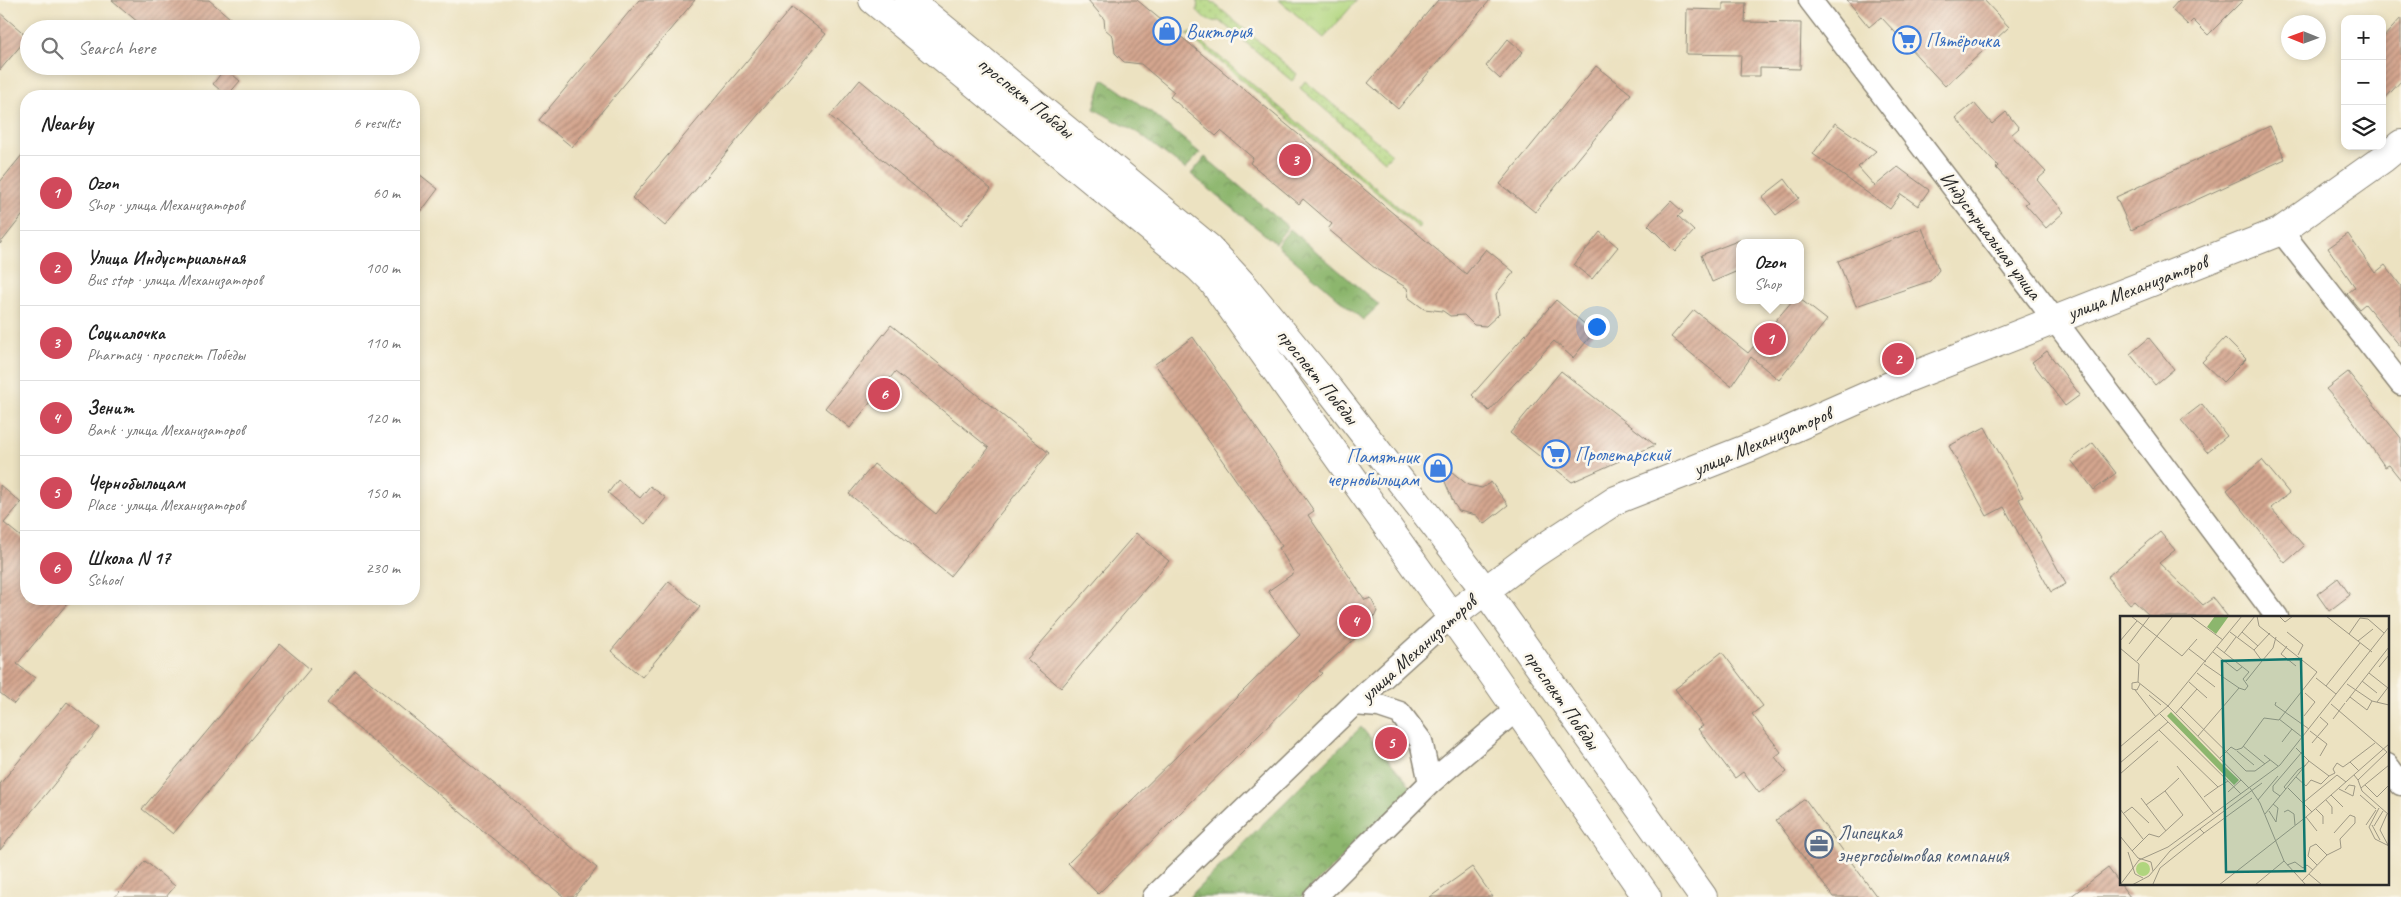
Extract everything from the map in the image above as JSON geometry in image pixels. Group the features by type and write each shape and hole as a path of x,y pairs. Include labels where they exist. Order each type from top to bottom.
{"main road":[{"name":"проспект Победы","path":"873,0 1199,268 1229,303 1517,709 1647,897"},
{"name":"проспект Победы","path":"909,0 1215,253 1330,390 1484,590 1703,897"},
{"name":"улица Механизаторов","path":"1450,617 1484,590 1616,500 1752,447 1910,377 2281,231 2401,144"}],"street":[{"name":"Индустриальная улица","path":"1810,0 2054,319 2276,616"},
{"path":"2281,231 2401,384"},
{"name":"улица Механизаторов","path":"1154,897 1354,704 1450,617"},
{"path":"1354,704 1379,706 1400,713 1421,740 1430,783"},
{"path":"1315,897 1430,783 1517,709"},
{"path":"2388,766 2401,784"}],"green space":[{"path":"1198,0 1210,0 1297,74 1292,81 1220,21 1209,21 1204,18 1197,10"},
{"path":"1279,0 1357,0 1324,38"},
{"path":"1190,32 1421,226 1419,228 1187,34"},
{"path":"1103,79 1151,112 1200,153 1185,169 1138,133 1094,109"},
{"path":"1305,81 1392,154 1385,161 1300,88"},
{"path":"1205,157 1288,227 1275,243 1191,174"},
{"path":"1290,229 1379,305 1363,320 1277,245"},
{"path":"1361,727 1414,790 1301,897 1189,897"}],"building":[{"path":"112,0 209,0 232,20 135,20"},
{"path":"639,0 695,0 572,147 539,120"},
{"path":"1088,0 1137,0 1466,274 1486,249 1514,272 1496,294 1499,314 1486,326 1474,325 1464,315 1450,316 1443,311 1424,309 1409,298 1407,288 1376,269 1328,229 1332,224 1303,199 1299,204 1250,163 1253,158 1221,131 1216,136 1170,97 1174,92 1141,64 1124,62 1115,53 1113,36 1105,29 1104,19"},
{"path":"1438,0 1490,0 1398,109 1368,83"},
{"path":"1847,0 1984,0 2009,27 1945,86 1881,17 1869,27"},
{"path":"2179,0 2243,0 2208,35 2193,20 2188,25 2171,9"},
{"path":"1723,3 1746,3 1745,22 1801,23 1800,69 1760,68 1760,76 1740,76 1741,55 1686,54 1687,9 1723,10"},
{"path":"792,7 826,34 665,226 632,198"},
{"path":"0,13 20,30 20,46 0,70"},
{"path":"2401,18 2401,81 2386,98 2386,60 2386,35"},
{"path":"1508,39 1523,52 1500,79 1486,66"},
{"path":"1596,66 1631,94 1535,212 1500,184"},
{"path":"220,75 233,75 240,81 232,90 220,90 213,84"},
{"path":"860,80 991,189 961,225 830,116"},
{"path":"1974,103 1992,124 2006,112 2019,128 2011,135 2046,172 2037,180 2064,212 2046,228 2025,204 2028,202 1996,168 1998,166 1956,118"},
{"path":"1835,123 1876,151 1858,167 1875,186 1898,167 1929,190 1918,206 1901,194 1890,209 1813,154"},
{"path":"2270,126 2285,159 2131,230 2116,197"},
{"path":"20,157 20,219 0,244 0,182"},
{"path":"420,175 438,189 420,213"},
{"path":"1785,179 1799,198 1776,215 1762,197"},
{"path":"1671,201 1683,212 1678,216 1694,231 1675,252 1648,225"},
{"path":"1922,228 1939,270 1930,281 1856,306 1838,261"},
{"path":"1600,232 1618,247 1592,279 1574,265"},
{"path":"2348,234 2375,273 2385,265 2401,286 2401,347 2365,304 2359,309 2347,294 2355,287 2328,248"},
{"path":"1736,242 1736,272 1712,282 1701,255"},
{"path":"1556,300 1594,332 1573,358 1554,341 1489,411 1472,395"},
{"path":"1804,302 1827,320 1779,380 1751,357 1731,386 1671,337 1694,310 1748,353 1790,304 1804,304"},
{"path":"891,325 1049,453 950,576 849,494 874,464 936,514 989,448 895,372 850,428 825,408"},
{"path":"1193,337 1314,511 1308,515 1365,600 1371,598 1377,611 1371,624 1319,671 1322,673 1098,894 1068,863 1300,635 1268,591 1294,573 1279,548 1282,546 1155,364"},
{"path":"2149,338 2174,369 2155,385 2130,354"},
{"path":"2225,338 2246,359 2223,382 2202,362"},
{"path":"2047,351 2080,395 2065,406 2032,362"},
{"path":"1561,371 1655,445 1572,482 1510,433"},
{"path":"2348,372 2401,438 2401,480 2389,465 2385,467 2349,415 2326,389"},
{"path":"2202,404 2227,436 2207,452 2181,420"},
{"path":"1985,427 2023,497 2019,499 2066,584 2051,592 2004,507 1987,516 1949,446"},
{"path":"2093,443 2116,473 2094,490 2071,460"},
{"path":"1436,459 1468,485 1482,488 1491,482 1508,505 1484,524 1476,515 1459,511 1454,504"},
{"path":"2262,460 2289,493 2271,508 2304,546 2285,563 2227,490"},
{"path":"618,480 640,498 650,486 666,498 645,524 608,493"},
{"path":"0,485 20,502 4,523 20,536 20,605 66,605 17,664 35,678 14,704 0,693"},
{"path":"2160,532 2175,550 2159,563 2203,605 2213,598 2227,616 2150,616 2134,601 2130,604 2107,577"},
{"path":"1136,533 1169,561 1061,688 1027,659"},
{"path":"2338,578 2350,595 2329,611 2317,594"},
{"path":"669,581 700,607 642,677 611,651"},
{"path":"280,644 310,669 173,834 142,809"},
{"path":"1722,652 1763,706 1752,714 1781,752 1775,757 1787,772 1759,793 1743,772 1735,778 1698,729 1703,726 1675,689"},
{"path":"355,670 597,868 574,897 564,897 327,703"},
{"path":"67,702 100,728 0,850 0,784"},
{"path":"1805,799 1877,897 1833,897 1776,820"},
{"path":"145,861 175,886 166,897 115,897"},
{"path":"1472,867 1493,897 1430,897"},
{"path":"2108,868 2130,897 2070,897"}],"place":[{"name":"Виктория","path":"1167,31"},
{"name":"Пятёрочка","path":"1907,40"},
{"name":"Социалочка","path":"1295,160"},
{"name":"Ozon","path":"1770,339"},
{"name":"Улица Индустриальная","path":"1898,359"},
{"name":"Школа N 17","path":"884,394"},
{"name":"Пролетарский","path":"1556,454"},
{"name":"Памятник чернобыльцам","path":"1438,468"},
{"name":"Зенит","path":"1355,621"},
{"name":"Чернобыльцам","path":"1391,743"},
{"name":"Липецкая энергосбытовая компания","path":"1819,844"}]}
